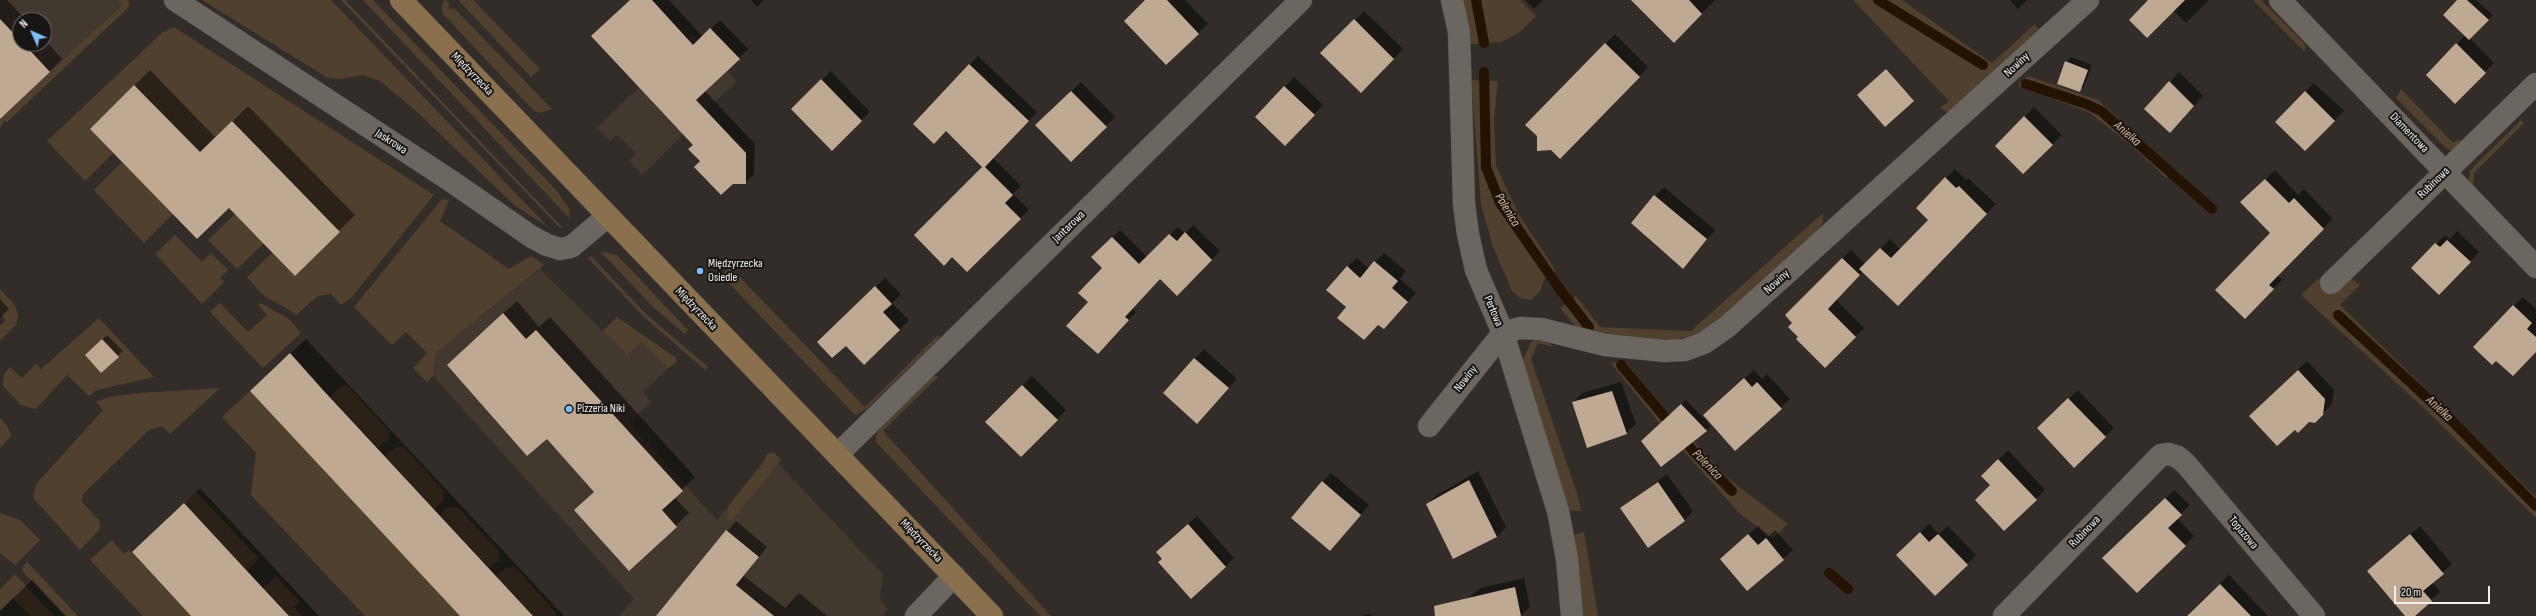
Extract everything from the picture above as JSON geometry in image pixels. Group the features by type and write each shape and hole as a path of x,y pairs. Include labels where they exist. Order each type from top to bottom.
{"main road":[{"name":"Międzyrzecka","path":"401,0 992,616"}],"street":[{"name":"Jaskrowa","path":"175,0 547,245 560,249 571,247 608,216"},
{"name":"Jantarowa","path":"838,454 1301,0"},
{"name":"Perłowa","path":"1452,0 1459,32 1464,204 1468,234 1476,270 1502,333 1558,511 1567,558 1572,616"},
{"name":"Nowiny","path":"1429,426 1502,333 1520,328 1541,329 1605,345 1666,351 1685,350 1704,343 1728,326 1790,271 2088,0"},
{"name":"Diamentowa","path":"2280,0 2446,171 2536,267"},
{"name":"Rubinowa","path":"2331,283 2536,84"},
{"name":"Rubinowa","path":"2004,616 2154,462 2162,455 2170,454"},
{"name":"Topazowa","path":"2170,454 2178,457 2186,464 2314,616"},
{"path":"916,616 954,576"}],"shaded area":[{"path":"0,0 117,0 123,4 7,112 0,105"},
{"path":"117,0 128,0 130,6 7,122 4,120 0,128 0,105 7,112 123,4"},
{"path":"202,0 331,0 548,227 514,205 414,109 380,81 363,75 341,79 328,78"},
{"path":"341,0 345,0 563,228 560,228"},
{"path":"363,0 373,0 557,191 569,209 570,219"},
{"path":"445,0 450,3 448,6 451,10 454,8 552,109 540,113 534,111 443,14 442,4"},
{"path":"458,0 473,0 540,69 531,77"},
{"path":"1463,0 1520,0 1536,16 1520,32 1502,42 1470,44"},
{"path":"1853,0 1902,0 1992,63 2035,24 2038,29 1949,113 1940,108 1949,101"},
{"path":"2253,0 2261,0 2305,44 2305,52"},
{"path":"174,27 434,195 352,297 341,305 331,294 318,296 296,315 283,306 265,297 247,277 272,253 295,276 340,232 232,121 203,149 206,159 134,85 90,129 113,153 85,181 47,141 163,32"},
{"path":"693,35 737,81 642,175 629,161 636,154 617,135 610,141 597,128"},
{"path":"2028,76 2098,100 2174,171 2166,178 2131,145 2090,113 2018,85"},
{"path":"1471,80 1498,81 1494,119 1496,166 1518,213 1556,271 1545,278 1540,291 1531,300 1520,298 1512,291 1493,247 1481,204"},
{"path":"2401,89 2453,143 2459,139 2462,147 2454,152 2446,148 2396,98"},
{"path":"2521,120 2524,123 2474,173 2473,188 2468,182 2471,169"},
{"path":"122,162 173,214 144,243 94,190"},
{"path":"442,199 449,200 440,221 509,269 532,256 544,265 436,353 433,376 427,382 413,368 427,353 406,332 392,345 354,307"},
{"path":"1823,213 1823,222 1818,230 1712,326 1697,335 1671,340 1587,332 1576,327 1560,308 1576,296 1600,327 1691,331"},
{"path":"235,214 264,243 237,269 208,240"},
{"path":"175,235 202,262 211,253 228,270 220,278 224,282 202,304 155,254"},
{"path":"600,251 617,255 688,330 685,334 653,307"},
{"path":"591,256 646,314 708,367 705,370 643,316 588,258"},
{"path":"730,267 865,407 938,335 940,338 866,409 855,415 721,275"},
{"path":"540,269 627,355 642,342 668,369 643,392 651,402 629,423 717,520 770,455 883,574 880,600 888,609 883,616 618,616 634,599 433,376 436,353"},
{"path":"2348,276 2360,285 2340,305 2536,497 2536,518 2427,411 2301,295 2318,279 2334,289"},
{"path":"0,289 15,305 18,316 16,325 0,341 0,326 6,320 0,314"},
{"path":"220,303 248,332 267,315 258,305 261,303 290,320 301,333 263,368 210,312"},
{"path":"617,317 676,358 677,362 668,369 642,342 627,355 603,331"},
{"path":"99,318 154,377 97,390 89,396 67,375 36,409 21,405 3,386 4,374 10,367 22,378 36,364 41,369"},
{"path":"1537,339 1547,339 1553,347 1538,343 1531,359 1577,493 1581,511 1566,510 1522,361 1531,342"},
{"path":"1610,362 1627,363 1660,404 1726,477 1788,524 1773,538 1740,514 1665,430"},
{"path":"934,376 939,376 883,431 1051,616 1040,616 876,442 876,436 880,427"},
{"path":"347,385 389,431 389,438 378,448 330,397 341,386"},
{"path":"220,388 170,434 162,426 149,430 83,494 82,502 99,520 100,529 80,550 35,500 33,495 37,483 103,410 96,402 109,397 139,393"},
{"path":"250,391 460,616 365,616 251,495 256,453 222,417"},
{"path":"0,418 8,427 11,436 0,448"},
{"path":"395,447 404,447 445,492 443,501 434,509 385,456"},
{"path":"773,452 781,460 731,522 727,518 729,505 765,460 766,455"},
{"path":"196,492 259,558 247,571 184,503"},
{"path":"448,507 458,507 500,552 499,560 489,568 440,515"},
{"path":"0,513 20,520 40,540 15,565 0,553"},
{"path":"1584,532 1598,616 1582,616 1570,536"},
{"path":"112,540 124,554 129,550 191,616 143,616 90,560"},
{"path":"27,562 78,616 65,616 23,572 22,568"},
{"path":"515,567 556,613 556,616 533,616 496,576 505,568"},
{"path":"15,574 54,616 30,616 13,598 0,611 0,589"},
{"path":"276,576 300,602 294,607 303,616 289,616 263,588"}],"building":[{"path":"630,0 652,0 693,45 710,28 740,59 696,100 746,153 746,184 733,184 721,195 694,167 700,161 688,149 693,145 591,36"},
{"path":"1145,0 1167,0 1199,34 1166,65 1124,21"},
{"path":"1631,0 1689,0 1702,14 1674,43"},
{"path":"2148,0 2185,0 2147,38 2129,20"},
{"path":"2457,0 2467,0 2489,20 2469,40 2443,15"},
{"path":"0,19 12,32 12,52 31,52 50,72 0,119"},
{"path":"1354,19 1394,59 1361,93 1320,53"},
{"path":"1605,43 1640,77 1560,159 1551,150 1537,151 1537,136 1525,125"},
{"path":"2456,43 2486,73 2455,104 2426,75"},
{"path":"2065,61 2088,70 2080,92 2057,84"},
{"path":"969,64 1029,121 985,167 1013,195 1005,203 1021,219 967,272 952,257 944,266 914,235 982,167 946,131 934,144 913,124"},
{"path":"1886,69 1914,101 1885,127 1857,95"},
{"path":"821,79 862,121 832,151 791,109"},
{"path":"2169,81 2194,106 2170,133 2144,109"},
{"path":"134,85 200,152 232,121 340,232 295,276 229,208 197,239 90,129"},
{"path":"1284,86 1315,115 1285,146 1255,117"},
{"path":"1071,91 1107,127 1071,162 1035,125"},
{"path":"2305,91 2335,121 2305,151 2275,122"},
{"path":"2024,116 2053,145 2023,174 1995,146"},
{"path":"1945,177 1956,188 1959,186 1987,214 1898,306 1859,269 1880,248 1891,258 1928,220 1916,208"},
{"path":"2265,179 2289,203 2294,198 2324,229 2269,285 2274,289 2245,319 2215,290 2270,233 2240,202"},
{"path":"1654,195 1707,239 1683,269 1631,223"},
{"path":"1185,232 1212,260 1177,296 1160,279 1125,317 1129,320 1098,354 1066,326 1088,302 1078,293 1102,268 1091,257 1112,237 1139,264 1169,234 1177,241"},
{"path":"2447,240 2471,262 2439,295 2411,268 2435,243 2440,247"},
{"path":"1842,258 1860,275 1828,309 1856,337 1825,368 1796,339 1798,337 1788,327 1792,323 1785,315"},
{"path":"1374,261 1398,281 1392,288 1408,302 1384,329 1378,325 1364,340 1337,318 1346,307 1326,290 1347,266 1360,278"},
{"path":"875,286 892,304 883,312 900,330 864,365 846,346 832,358 817,342"},
{"path":"2513,305 2532,323 2527,329 2536,337 2536,352 2513,376 2496,361 2492,365 2473,347"},
{"path":"503,313 526,339 536,330 683,491 662,510 677,527 629,571 574,510 594,492 547,439 527,456 447,365"},
{"path":"102,339 119,357 101,373 85,355"},
{"path":"290,353 533,616 460,616 250,391"},
{"path":"1194,358 1229,388 1197,424 1163,393"},
{"path":"2298,370 2325,399 2323,415 2315,423 2309,422 2298,433 2295,430 2277,446 2249,416"},
{"path":"1744,378 1752,387 1757,382 1782,409 1735,451 1703,415"},
{"path":"1022,385 1058,420 1021,457 985,422"},
{"path":"1612,391 1627,434 1587,448 1572,402"},
{"path":"2068,398 2106,437 2074,468 2037,428"},
{"path":"1681,404 1707,431 1661,467 1641,441"},
{"path":"1998,459 2037,500 2004,531 1975,500 1990,485 1981,476"},
{"path":"1469,480 1497,537 1453,559 1426,504"},
{"path":"1322,481 1361,515 1330,551 1291,518"},
{"path":"1658,482 1685,521 1648,548 1620,508"},
{"path":"2165,498 2182,515 2168,528 2186,546 2137,593 2102,558"},
{"path":"184,503 289,616 191,616 132,552"},
{"path":"1188,524 1226,567 1191,599 1158,562 1162,559 1156,552"},
{"path":"726,530 759,557 736,585 774,616 656,616"},
{"path":"1920,532 1929,542 1938,534 1968,565 1935,596 1896,555"},
{"path":"1748,534 1758,545 1766,538 1784,560 1747,591 1720,559"},
{"path":"2410,534 2444,574 2423,591 2432,601 2415,616 2405,616 2367,571"},
{"path":"2220,584 2251,616 2187,616"},
{"path":"1515,587 1521,616 1435,616 1434,606"}],"waterway":[{"name":"Palenica","path":"1476,0 1484,43"},
{"name":"Anielka","path":"1878,0 1983,65"},
{"name":"Palenica","path":"1484,72 1486,167 1500,203 1561,291 1589,327"},
{"name":"Anielka","path":"2026,84 2086,104 2101,111 2212,209"},
{"name":"Anielka","path":"2338,315 2452,421 2536,506"},
{"name":"Palenica","path":"1621,365 1694,452 1732,491"},
{"name":"Palenica","path":"1829,573 1848,589"}],"place":[{"name":"Międzyrzecka Osiedle","path":"700,271"},
{"name":"Pizzeria Niki","path":"569,409"}]}
